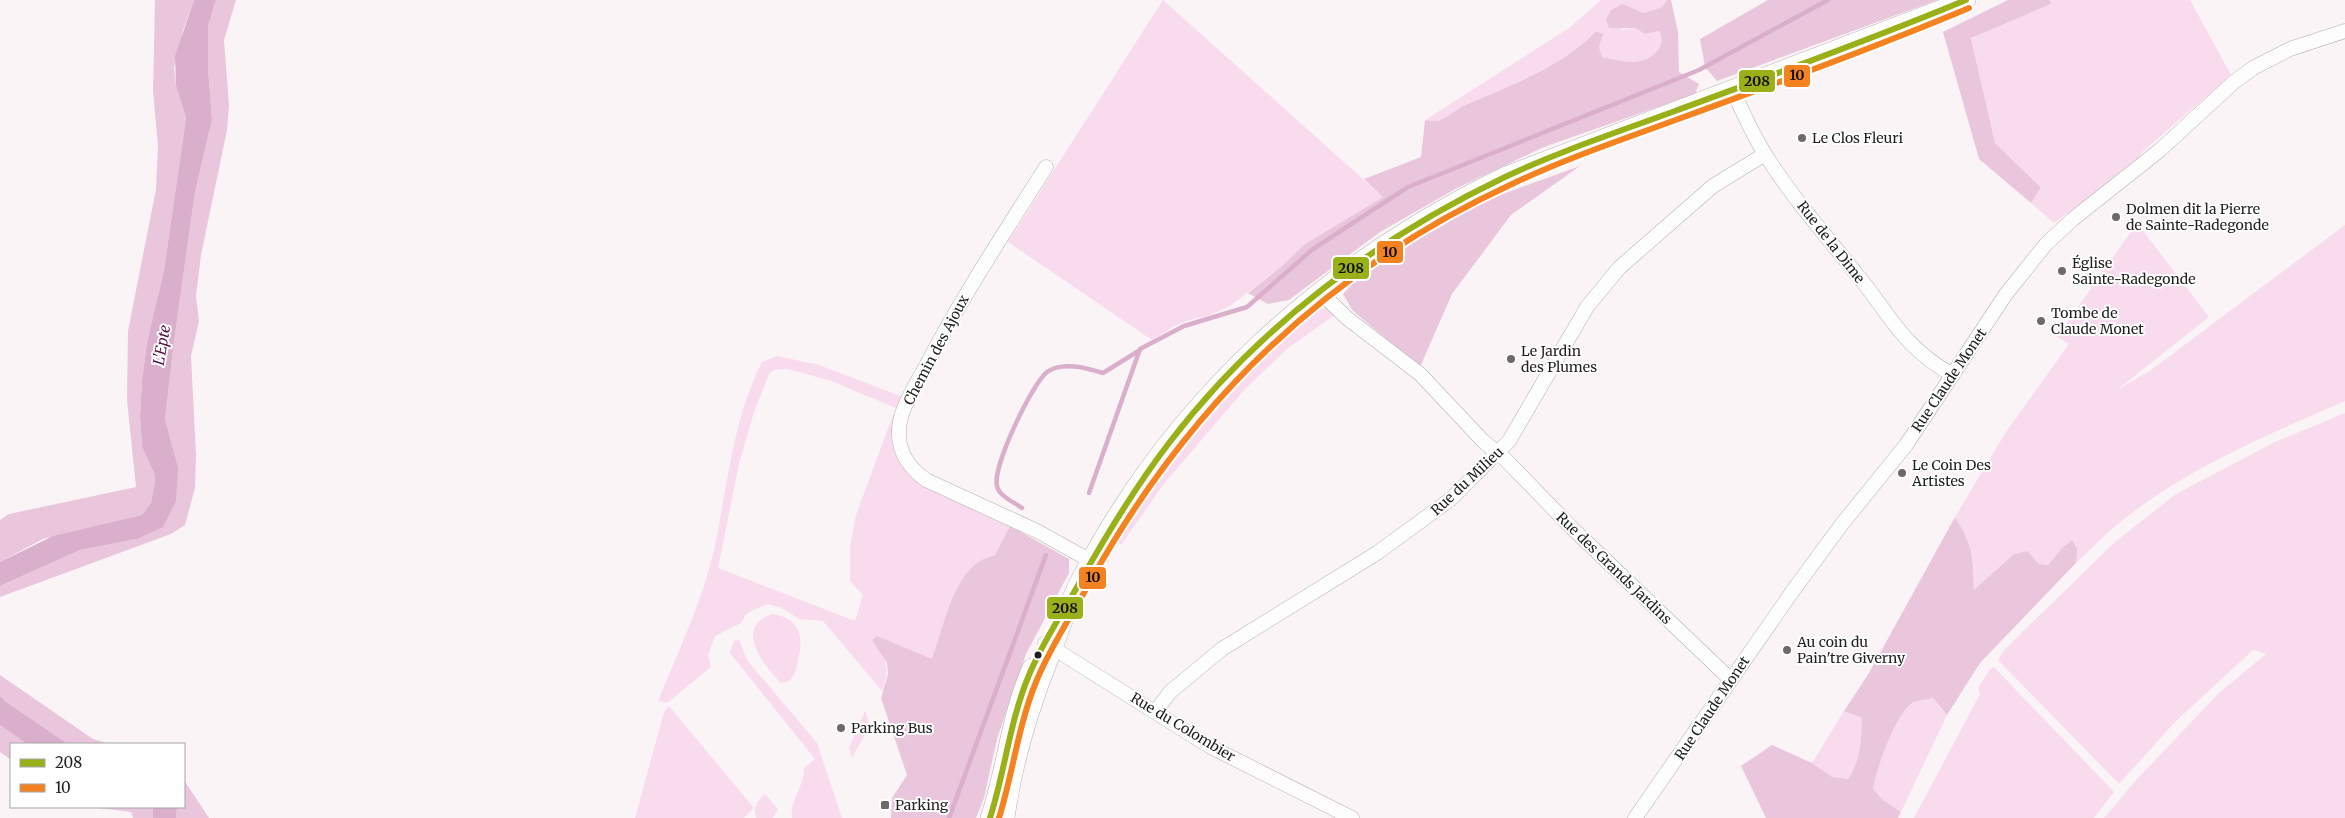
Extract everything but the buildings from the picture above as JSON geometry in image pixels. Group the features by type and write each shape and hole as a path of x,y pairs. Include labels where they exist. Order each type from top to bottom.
{"main road":[{"path":"990,818 1021,696 1091,561 1134,490 1202,403 1259,344 1319,291 1410,228 1506,176 1966,0"},
{"path":"1005,818 1017,758 1049,645"}],"street":[{"name":"Rue Claude Monet","path":"1635,818 1792,592 1842,524 1906,444 2006,294 2060,230 2160,150 2234,82 2253,68 2290,49 2345,32"},
{"name":"Rue de la Dime","path":"1732,90 1765,154 1814,222 1856,273 1908,342 1921,354 1953,375"},
{"name":"Rue du Milieu","path":"1156,712 1170,692 1222,649 1404,534 1451,499 1498,454 1517,428 1587,307 1619,268 1713,186 1765,154"},
{"name":"Chemin des Ajoux","path":"1046,167 953,314 905,405 898,435 901,450 910,468 926,480 1036,531 1091,561"},
{"name":"Rue des Grands Jardins","path":"1319,291 1348,319 1420,374 1498,454 1731,680"},
{"name":"Rue du Colombier","path":"1049,645 1208,746 1352,818"}],"shaded area":[{"path":"155,0 194,0 183,30 174,67 176,86 186,118 164,270 147,342 142,380 140,416 142,447 154,473 155,482 151,503 142,515 43,539 0,562 0,520 9,514 136,487 127,400 128,331 156,189 158,146 153,91"},
{"path":"216,0 236,0 224,40 229,105 227,130 201,255 196,296 199,321 191,356 196,455 195,488 185,525 171,534 0,597 0,586 80,550 137,539 178,467 165,419 195,192 212,120 208,68 208,26"},
{"path":"1163,0 1383,197 1305,244 1282,266 1230,306 1208,316 1189,320 1152,340 1008,242"},
{"path":"1601,0 1667,0 1662,7 1644,13 1621,30 1635,28 1645,34 1659,31 1661,43 1656,52 1646,59 1634,62 1602,57 1599,47 1603,34 1596,31 1568,55 1552,65 1463,106 1443,119 1436,121 1425,120 1569,28"},
{"path":"1667,0 1671,0 1678,32 1679,72 1699,84 1695,94 1544,147 1457,188 1380,232 1289,300 1268,304 1248,293 1282,266 1305,244 1383,197 1364,179 1421,157 1425,120 1436,121 1443,119 1463,106 1552,65 1568,55 1596,31 1603,34 1599,47 1602,57 1630,62 1646,59 1659,48 1661,37 1659,31 1645,34 1635,28 1609,28 1606,19 1611,10 1622,4 1644,13 1662,7"},
{"path":"1768,0 1937,0 1717,81 1705,67 1700,39"},
{"path":"2008,0 2050,0 2051,4 1971,38 1995,143 2041,187 2031,203 1979,159 1943,32"},
{"path":"2050,0 2190,0 2231,75 2141,153 2139,161 2054,223 2031,203 2041,186 1995,143 1971,37 2051,4"},
{"path":"1580,166 1511,215 1452,294 1420,367 1353,311 1343,294 1354,282 1432,228 1494,197"},
{"path":"2137,223 2209,317 2117,390 2151,370 2345,225 2345,401 2256,440 2170,486 2118,524 2076,563 2076,559 2054,557 2048,565 2039,564 2026,551 2014,554 1974,591 1972,552 1966,536 1955,517 2006,432 2069,344 2057,337"},
{"path":"1326,308 1335,315 1288,348 1245,389 1163,485 1121,545 1112,536 1192,427 1274,342 1313,311"},
{"path":"777,356 819,365 903,397 896,408 831,381 788,369 774,370 769,374 754,412 739,464 718,568 855,621 863,595 850,581 850,547 856,515 893,415 899,417 903,465 1010,526 995,555 980,561 963,578 950,605 932,660 877,636 887,672 882,691 823,621 799,619 782,608 768,604 746,614 741,623 715,636 708,655 711,667 667,703 658,701 689,627 709,569 732,454 744,407 762,362"},
{"path":"2345,413 2345,818 2104,818 2136,780 2220,692 2266,654 2253,650 2175,722 2119,784 1998,660 2004,650 2116,541 2176,494 2275,442"},
{"path":"1955,517 1966,536 1971,552 1974,590 2014,554 2027,551 2039,564 2048,565 2062,548 2072,540 2077,548 2076,563 1980,663 1947,715 1933,698 1914,702 1907,707 1888,741 1873,789 1883,800 1901,812 1898,818 1766,818 1741,766 1772,745 1812,763 1832,777 1848,779 1858,757 1862,718 1844,711 1869,673"},
{"path":"1010,526 1069,559 1069,573 1026,654 997,739 984,798 976,818 891,818 892,798 907,775 881,698 888,674 887,663 872,640 877,636 932,659 950,606 963,579 971,568 980,561 995,555"},
{"path":"773,614 782,616 794,624 800,636 800,651 793,677 789,681 781,683 760,656 753,636 755,627 761,620"},
{"path":"739,640 747,660 817,743 842,818 792,818 793,805 804,775 804,768 815,759 730,653 734,641"},
{"path":"1994,667 2114,792 2094,818 1914,818 1980,694 1978,688 1990,669"},
{"path":"0,675 93,739 107,743 67,743 0,696"},
{"path":"1933,698 1947,715 1901,812 1883,800 1873,789 1875,780 1888,741 1907,707 1914,702"},
{"path":"669,706 754,808 744,818 635,818 664,712"},
{"path":"865,711 870,725 852,758 849,748"},
{"path":"1844,711 1862,718 1858,757 1848,779 1832,777 1812,763"},
{"path":"0,725 26,743 10,743 10,759 0,752"},
{"path":"185,782 209,818 176,818 177,808 185,808"},
{"path":"765,794 778,809 773,818 756,818 756,804"},
{"path":"99,808 153,808 153,818 133,818 131,812"}],"water":[{"name":"L'Epte","path":"194,0 216,0 208,26 208,68 212,120 195,192 165,419 178,467 176,501 163,527 137,539 80,550 0,586 0,562 53,536 142,515 151,503 155,482 154,473 142,447 140,416 142,380 147,342 164,270 186,118 176,86 175,56"},
{"path":"0,696 67,743 26,743 0,725"},
{"path":"153,808 177,808 176,818 153,818"}],"waterway":[{"path":"1089,493 1140,349 1184,326 1247,307 1313,249 1408,187 1699,70 1828,0"},
{"path":"1022,508 1007,499 998,490 997,476 1007,445 1023,408 1040,380 1047,372 1067,366 1103,373 1140,350"},
{"path":"949,818 1046,555"}],"transit line":[{"name":"208","path":"990,818 1022,692 1047,638 1101,544 1157,459 1203,401 1240,362 1321,290 1365,258 1410,229 1505,177 1568,150 1821,57 1966,0"},
{"name":"10","path":"999,818 1020,733 1036,682 1062,631 1129,518 1171,457 1218,401 1269,348 1323,301 1382,257 1445,218 1512,184 1596,149 1862,51 1969,8"}],"place":[{"name":"Le Clos Fleuri","path":"1802,138"},
{"name":"Dolmen dit la Pierre de Sainte-Radegonde","path":"2116,217"},
{"name":"Église Sainte-Radegonde","path":"2062,271"},
{"name":"Tombe de Claude Monet","path":"2041,321"},
{"name":"Le Jardin des Plumes","path":"1511,359"},
{"name":"Le Coin Des Artistes","path":"1902,473"},
{"name":"Au coin du Pain'tre Giverny","path":"1787,650"},
{"name":"Parking Bus","path":"841,728"},
{"name":"Parking","path":"885,805"}]}
